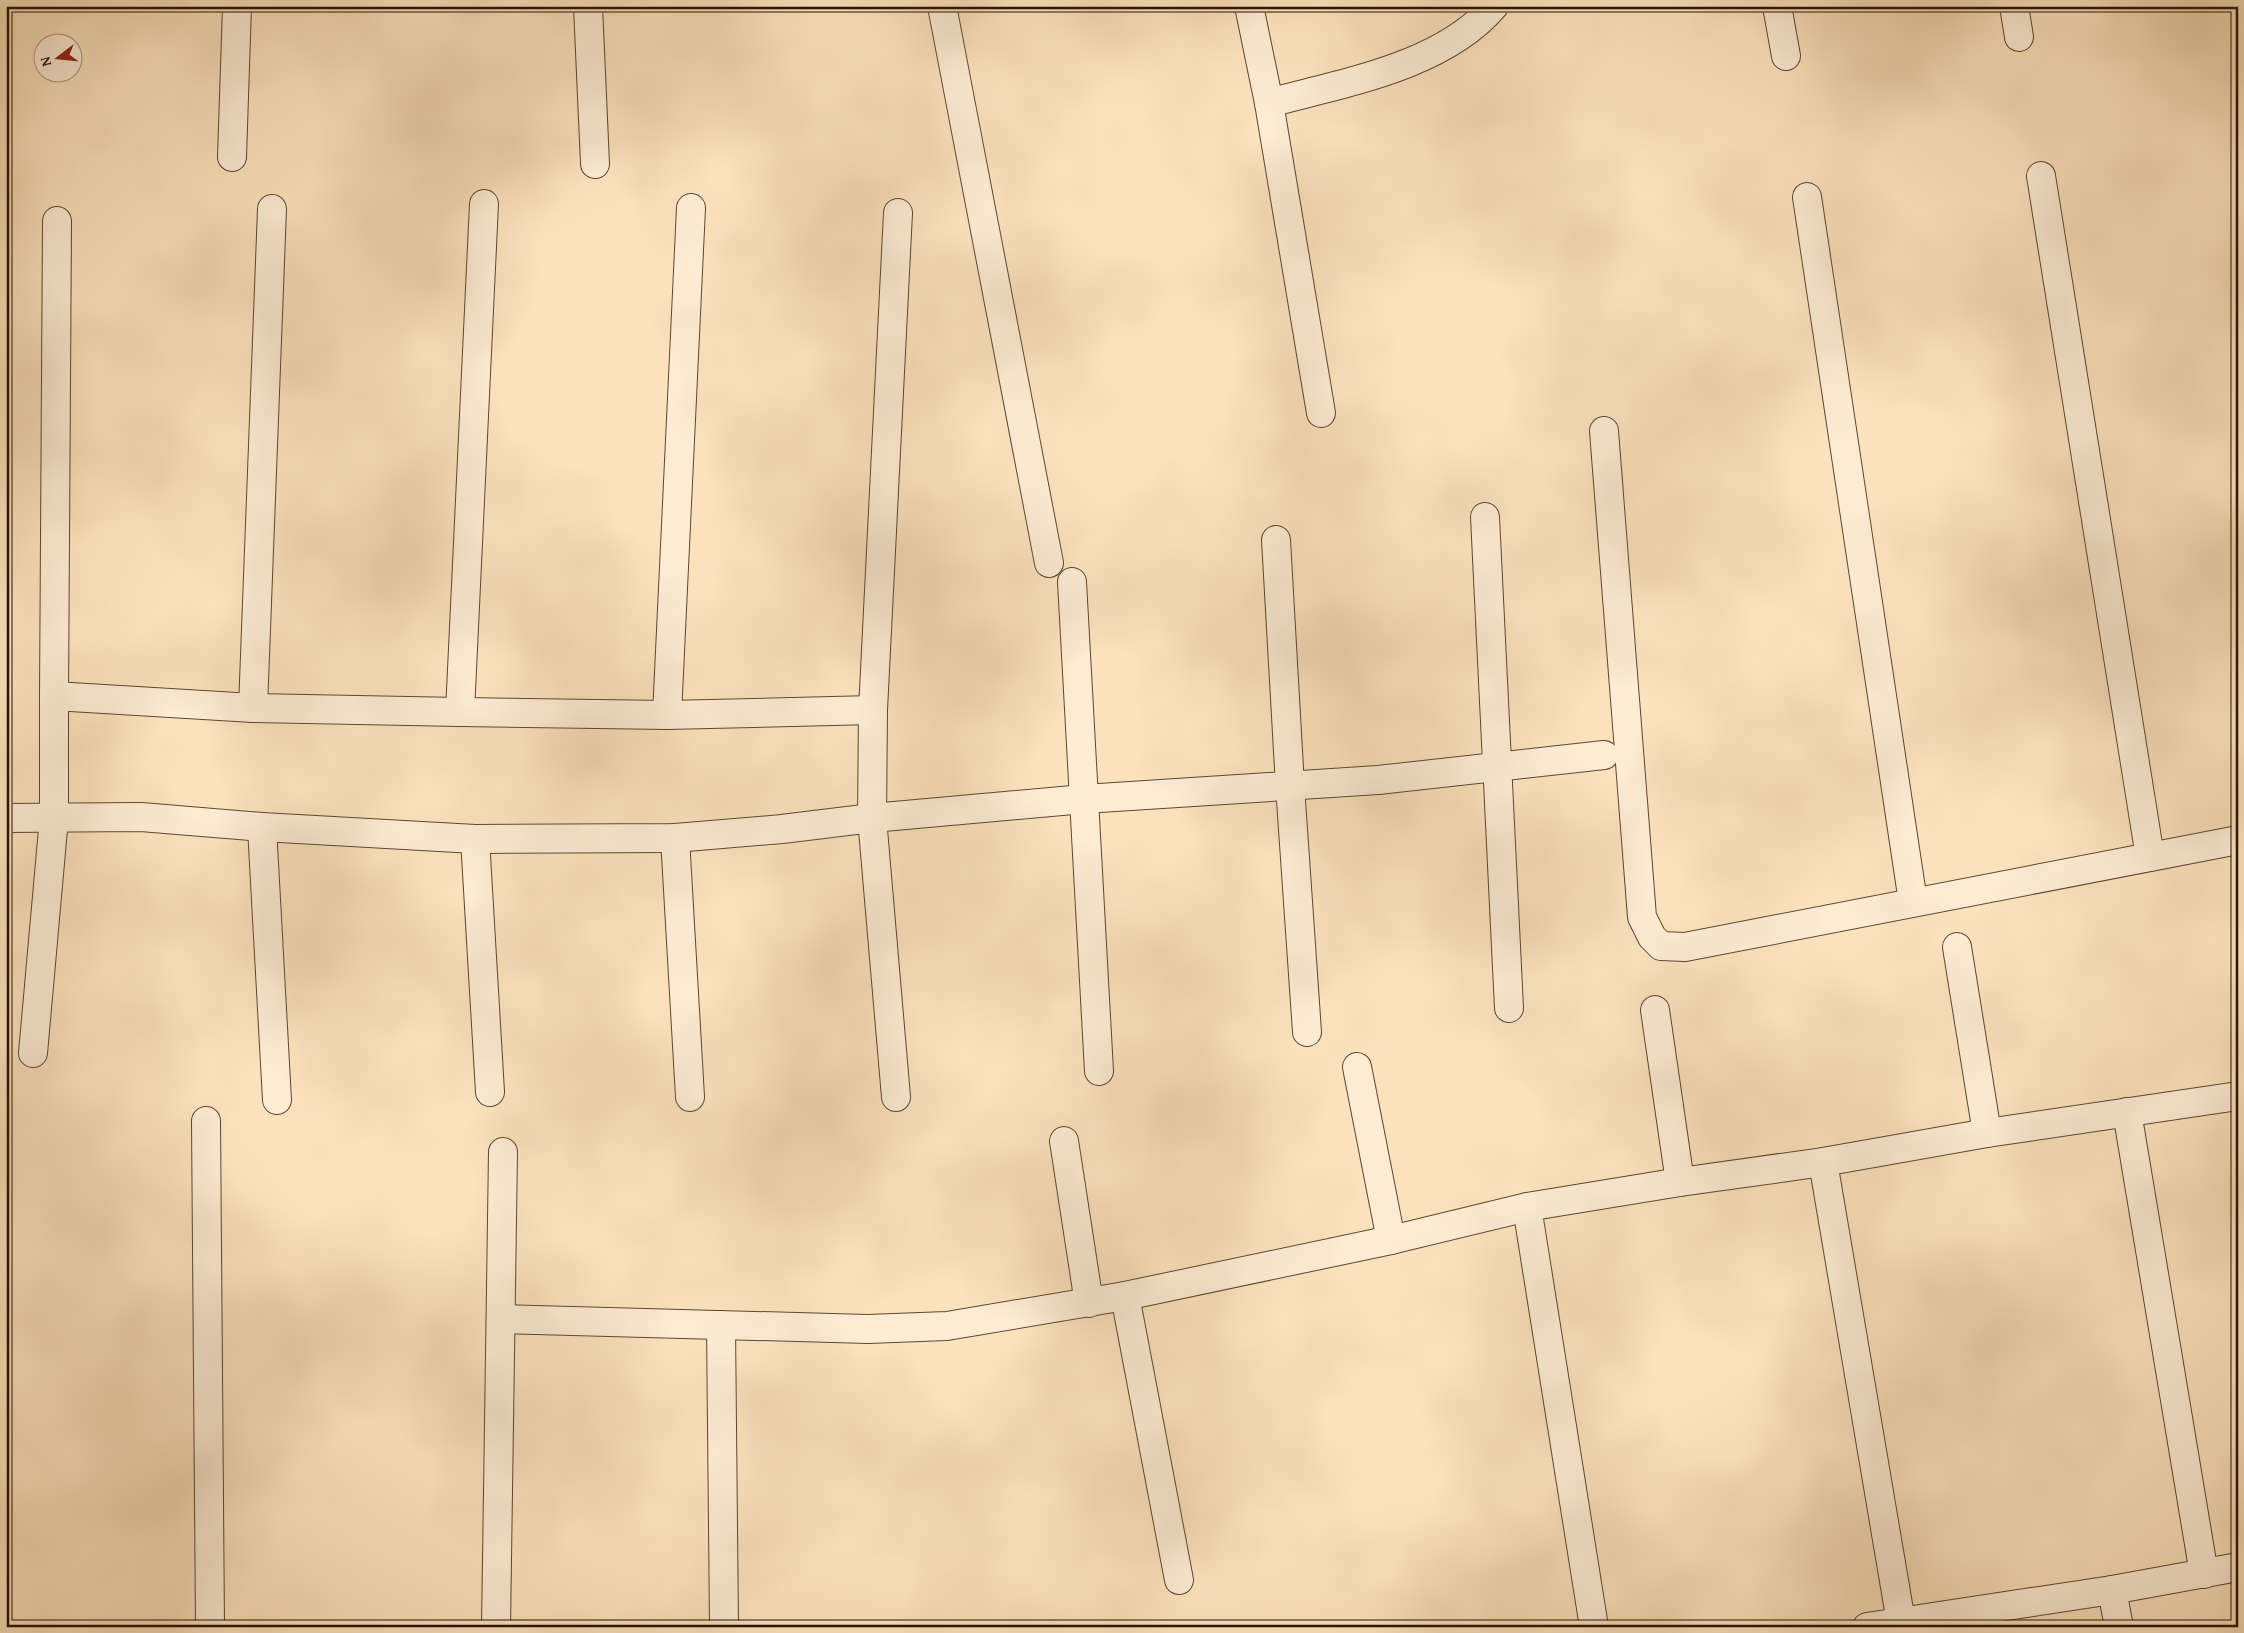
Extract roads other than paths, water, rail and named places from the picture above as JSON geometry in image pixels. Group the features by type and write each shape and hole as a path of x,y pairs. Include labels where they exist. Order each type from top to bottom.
{"street":[{"path":"232,157 237,6"},
{"path":"588,6 596,164"},
{"path":"942,6 1049,563"},
{"path":"1249,6 1269,104 1322,413"},
{"path":"1269,104 1405,65 1450,43 1487,14 1494,6"},
{"path":"1778,6 1786,56"},
{"path":"2014,6 2019,36"},
{"path":"2041,176 2150,858"},
{"path":"1807,197 1913,902"},
{"path":"460,712 484,204"},
{"path":"253,708 272,208"},
{"path":"667,716 691,208"},
{"path":"896,1097 872,818 873,710 898,213"},
{"path":"33,1053 54,818 58,221"},
{"path":"1604,431 1642,917 1652,936 1662,946 1685,947 2238,840"},
{"path":"1485,517 1509,1008"},
{"path":"1276,540 1307,1032"},
{"path":"1072,582 1099,1071"},
{"path":"54,696 253,708 667,716 873,710"},
{"path":"6,818 141,817 262,827 475,838 675,838 1084,799 1378,780 1604,755"},
{"path":"262,827 277,1100"},
{"path":"475,838 490,1092"},
{"path":"675,838 690,1097"},
{"path":"1957,947 1987,1133"},
{"path":"1655,1010 1680,1182"},
{"path":"1357,1067 1391,1240"},
{"path":"501,1319 868,1329 947,1326 1125,1296 1391,1240 1528,1208 1680,1182 1823,1162 1987,1133 2238,1096"},
{"path":"2127,1112 2204,1574"},
{"path":"206,1121 210,1627"},
{"path":"1064,1141 1089,1303"},
{"path":"496,1627 503,1152"},
{"path":"1823,1162 1901,1622"},
{"path":"1528,1208 1594,1627"},
{"path":"1125,1296 1178,1580"},
{"path":"721,1325 724,1626"},
{"path":"1867,1627 2112,1590 2238,1567"},
{"path":"2112,1590 2119,1627"}]}
